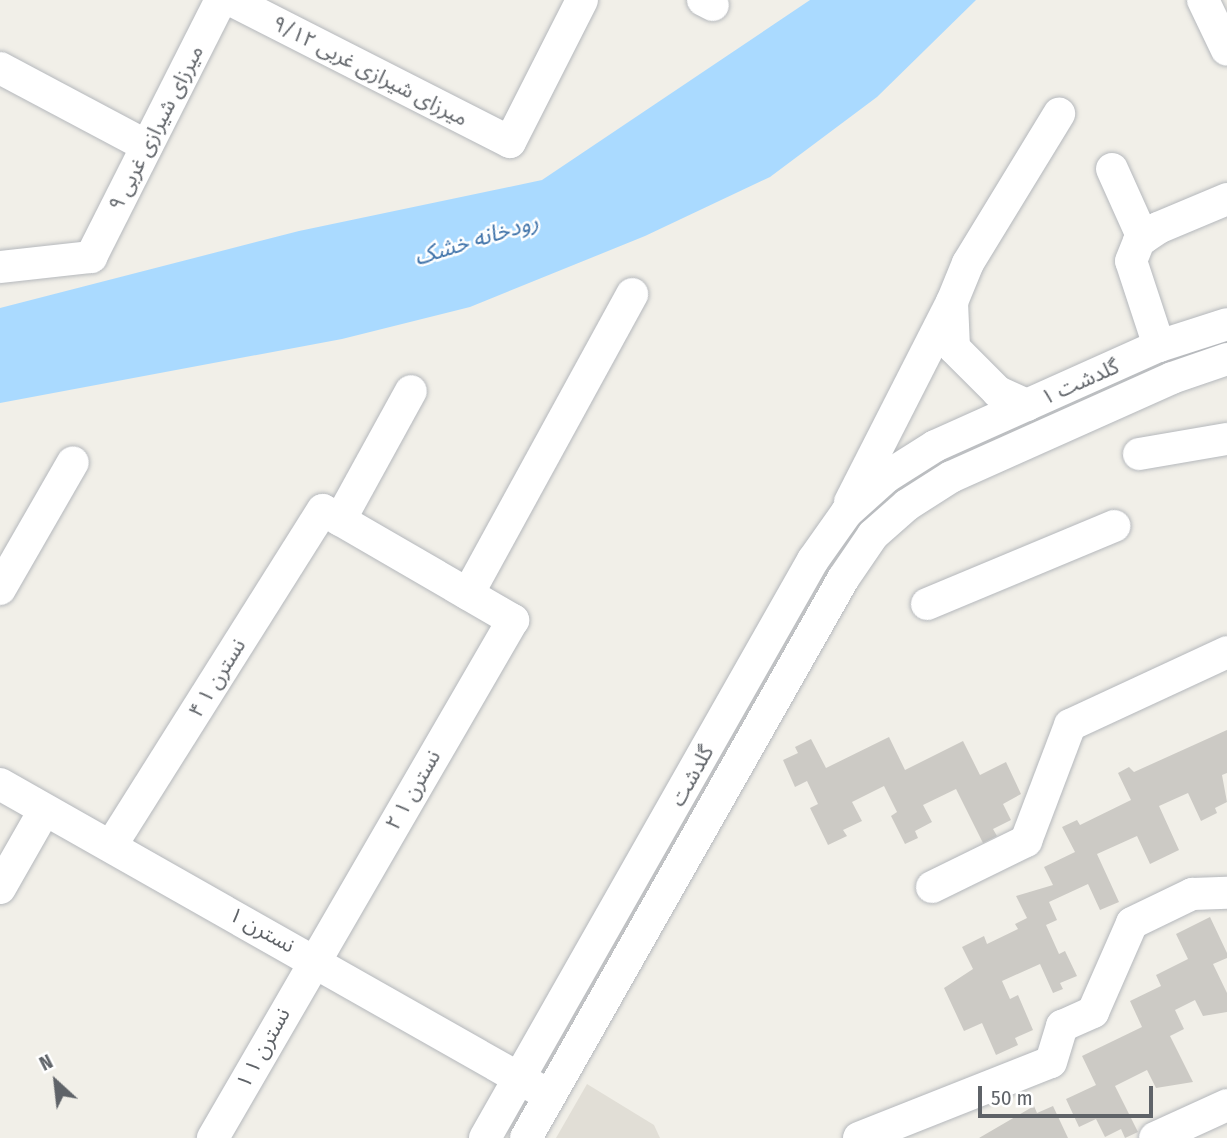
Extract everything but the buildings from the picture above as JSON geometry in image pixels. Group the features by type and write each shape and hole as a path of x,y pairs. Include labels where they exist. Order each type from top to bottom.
{"street":[{"name":"میرزای شیرازی غربی ۹","path":"0,267 91,257 221,0"},
{"name":"۹/۱۲ میرزای شیرازی غربی","path":"231,0 510,142 582,0"},
{"path":"1203,0 1227,50"},
{"path":"0,68 147,146"},
{"path":"846,513 954,297 968,263 1059,114"},
{"path":"1112,169 1143,238"},
{"path":"1159,346 1131,261 1143,238 1227,199"},
{"path":"331,515 468,594 632,294"},
{"path":"954,297 954,348 998,393 1027,405"},
{"name":"گلدشت ۱","path":"935,446 1159,346 1227,324"},
{"name":"گلدشت ۱","path":"951,477 1172,379 1227,359"},
{"name":"۴ نسترن ۱","path":"111,846 411,391"},
{"path":"1139,454 1227,439"},
{"name":"گلدشت","path":"485,1138 521,1079 813,560 846,513 886,477 935,446"},
{"path":"0,589 73,462"},
{"name":"گلدشت","path":"526,1138 843,579 873,535 906,505 951,477"},
{"path":"927,604 1114,526"},
{"name":"۲ نسترن ۱","path":"314,959 513,620 468,594"},
{"path":"932,887 1026,841 1070,725 1227,652"},
{"name":"نسترن ۱","path":"0,784 44,811 314,959 551,1097"},
{"path":"0,888 44,811"},
{"path":"640,868 671,884"},
{"path":"859,1138 1051,1062 1062,1026 1093,1012 1132,923 1192,894 1227,893"},
{"name":"۱ نسترن ۱","path":"213,1138 314,959"},
{"path":"1154,1138 1227,1105"}],"shaded area":[{"path":"587,1084 654,1125 660,1138 556,1138"}],"water":[{"name":"رودخانه خشک","path":"810,0 976,0 877,97 770,177 645,236 470,307 342,339 0,403 0,308 299,231 542,180"}]}
